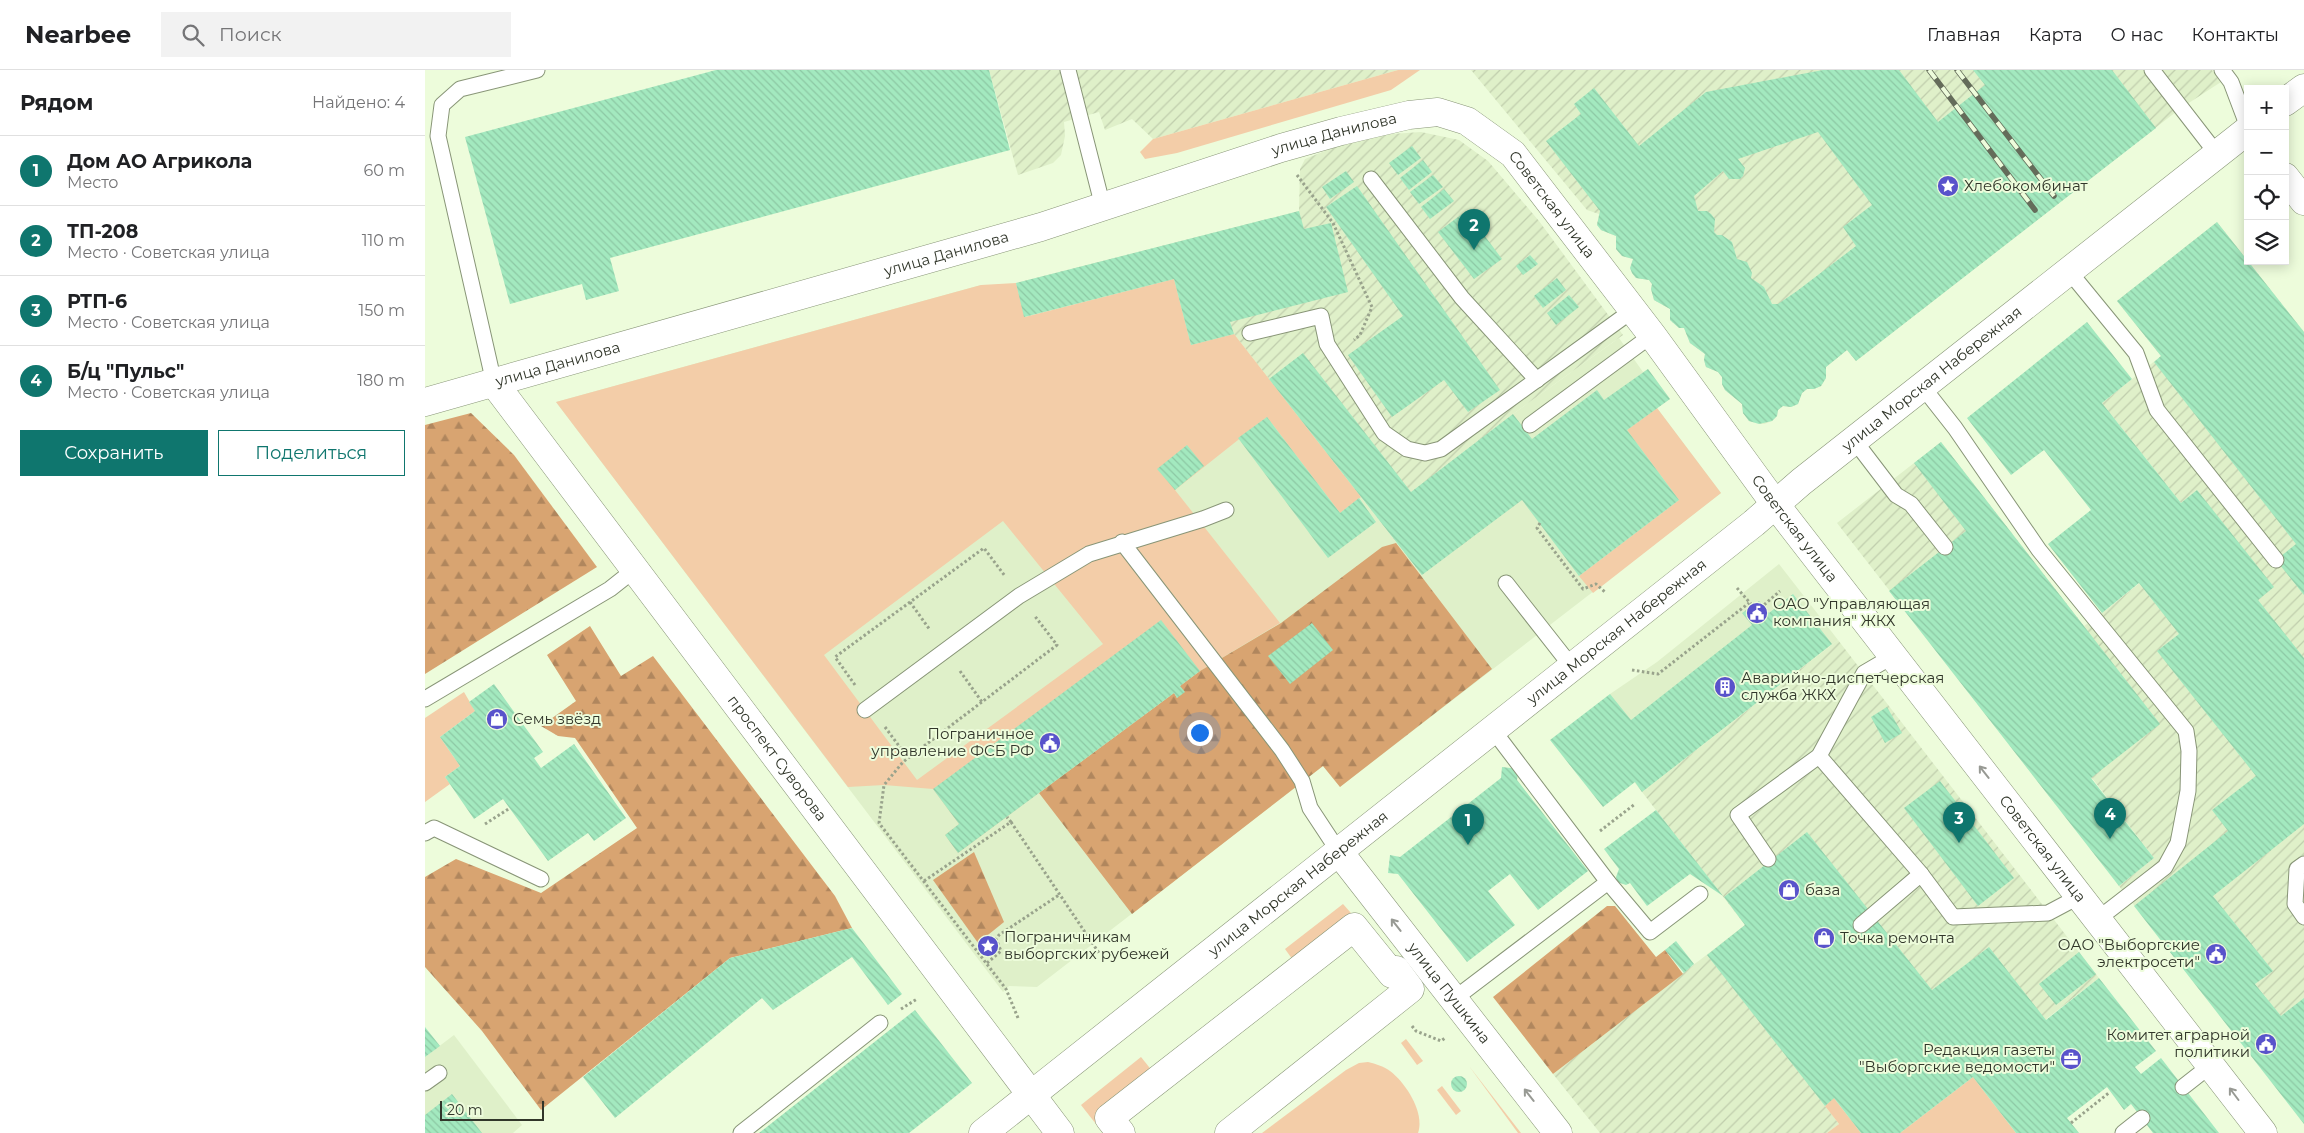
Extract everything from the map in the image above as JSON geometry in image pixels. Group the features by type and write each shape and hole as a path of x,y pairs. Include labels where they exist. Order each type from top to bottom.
{"street":[{"path":"2289,99 2304,88"},
{"name":"улица Данилова","path":"425,402 1103,207 1281,148 1341,131 1409,115 1438,112 1467,121"},
{"name":"Советская улица","path":"1467,121 1513,154 1652,335 1775,504 2263,1133"},
{"name":"улица Морская Набережная","path":"983,1133 1493,730 1854,440 2246,130"},
{"path":"2289,182 2304,201"},
{"name":"проспект Суворова","path":"494,383 1060,1133"},
{"name":"улица Пушкина","path":"1339,852 1559,1133"},
{"path":"1121,1133 1109,1118 1354,927 1392,974 1396,970 1410,989 1229,1133"}],"lane":[{"path":"494,383 438,136 442,105 460,89 537,70"},
{"path":"1068,70 1103,207"},
{"path":"2152,70 2217,154"},
{"path":"2222,70 2231,82 2244,117"},
{"path":"1371,179 1462,298 1537,380"},
{"path":"2068,270 2136,353 2157,410 2276,560"},
{"path":"1251,333 1321,316 1327,344 1384,433 1407,449 1425,453 1441,449 1633,310"},
{"path":"1530,425 1652,335"},
{"path":"1922,386 1955,428 2039,550 2185,731 2189,751 2188,791 2178,843 2165,867 2098,919"},
{"path":"1854,440 1896,495 1911,504 1945,546"},
{"path":"868,708 1019,596 1089,554 1122,542 1203,519 1226,510"},
{"path":"1122,542 1282,750 1302,781 1310,808 1339,852"},
{"path":"425,699 610,589 634,570"},
{"path":"1506,583 1572,667"},
{"path":"1768,859 1738,815 1819,756 1864,673 1893,656"},
{"path":"1493,730 1608,882 1650,932 1700,894"},
{"path":"1819,756 1921,874 1953,917 2048,913 2080,896"},
{"path":"425,833 434,828 541,879"},
{"path":"2304,864 2297,869 2295,904 2304,917"},
{"path":"1861,925 1921,874"},
{"path":"1454,999 1608,882"},
{"path":"741,1133 881,1023"},
{"path":"2183,1087 2211,1065"},
{"path":"425,1083 439,1073"},
{"path":"2123,1133 2143,1118"}],"path":[{"path":"1281,148 1302,184 1333,223 1372,307 1360,335 1335,357"},
{"path":"1541,523 1537,528 1583,589 1596,584 1605,592"},
{"path":"908,758 868,708 835,657 984,548 1057,645 908,758 884,785 879,823 1006,989 1017,1018"},
{"path":"1737,588 1757,611 1780,591"},
{"path":"1632,670 1658,674 1749,603"},
{"path":"1581,846 1635,804"},
{"path":"1007,817 1099,953"},
{"path":"924,881 1011,822"},
{"path":"987,963 1001,951 996,939 999,935 1059,894"},
{"path":"1416,1031 1441,1041 1451,1034"},
{"path":"2071,1123 2110,1092"}],"shaded area":[{"path":"989,70 1398,70 1153,139 1132,119 1105,130 1099,112 1064,122 1065,136 1061,155 1053,163 1018,175"},
{"path":"1398,70 1420,70 1391,90 1177,153 1145,159 1140,152 1153,139"},
{"path":"1471,70 2212,70 2221,82 2181,108 1856,361 1847,350 1826,367 1826,378 1821,386 1807,389 1802,393 1798,404 1791,407 1783,406 1778,410 1777,416 1772,421 1764,424 1749,421 1743,413 1742,404 1725,390 1722,384 1722,377 1718,372 1706,367 1705,354 1690,343 1684,328 1679,328 1670,320 1670,309 1654,300 1651,289 1652,284 1649,280 1636,278 1632,273 1633,259 1622,256 1616,249 1616,236 1601,230 1597,225 1599,214 1587,210"},
{"path":"1421,132 1459,140 1488,161 1539,221 1623,335 1513,414 1522,500 1422,575 1234,334 1191,345 1174,279 1024,317 1016,283 1299,211 1300,169 1305,159 1362,136"},
{"path":"2217,222 2244,256 2244,265 2251,265 2304,332 2304,1124 2246,1013 2266,997 2255,984 2272,970 2213,896 2160,938 2119,886 2154,858 2092,778 2056,805 1837,523 1941,442 2084,626 2102,613 2204,532 2102,403 2161,356 2117,301"},
{"path":"1174,279 1234,334 1422,575 1513,414 1619,338 1643,372 1648,369 1670,399 1657,408 1721,493 1340,787 1323,766 1037,987 1009,986 1003,992 556,402 981,285 1025,317"},
{"path":"1174,279 1191,345 1234,334 1361,497 1340,513 1267,417 1175,490 1280,623 1200,671 1180,686 1177,698 1173,693 958,853 945,835 959,824 933,789 884,785 848,787 556,402 981,285 1016,283 1025,317","holes":["1003,521 1103,644 917,780 824,655"]},
{"path":"1657,408 1721,493 1593,593 1579,576 1679,500 1627,430"},
{"name":"Аварийно-диспетчерская служба ЖКХ","path":"1779,564 1838,640 1642,792 1583,716 1610,694 1657,662"},
{"path":"1838,640 2099,978 1905,1129 1863,1076 1825,1106 1839,1124 1827,1133 1600,1133 1553,1074 1745,925 1642,792"},
{"path":"464,692 475,711 440,737 460,766 445,777 450,784 425,802 425,718"},
{"path":"1343,904 1358,921 1298,967 1285,949"},
{"path":"454,1035 522,1125 513,1133 425,1133 425,1057"},
{"path":"1406,1039 1423,1061 1417,1065 1401,1043"},
{"path":"1141,1057 1157,1077 1117,1133 1103,1133 1081,1105"},
{"path":"1368,1062 1390,1071 1408,1091 1419,1117 1418,1133 1262,1133 1346,1070 1359,1063"},
{"path":"1469,1066 1521,1133 1518,1133"},
{"path":"1973,1077 2016,1133 1900,1133"},
{"path":"1442,1086 1461,1111 1456,1115 1437,1090"},
{"path":"1834,1098 1861,1133 1827,1133 1839,1124 1825,1106"}],"green space":[{"path":"471,413 514,455 597,567 425,674 425,425"},
{"path":"1396,543 1492,669 1340,787 1323,766 1132,914 1039,793 1174,693 1177,698 1180,686 1200,671 1281,623 1382,547"},
{"path":"590,626 621,676 653,656 835,896 852,928 730,958 541,1110 482,1031 425,967 425,877 456,859 541,893 637,828 575,738 558,736 541,726 576,701 547,655"},
{"path":"974,852 1004,922 978,943 933,880"},
{"path":"1607,906 1615,906 1656,957 1665,950 1683,974 1553,1074 1493,997"}],"building":[{"path":"716,70 989,70 1010,150 610,258 619,291 586,300 582,284 510,304 465,137"},
{"path":"1823,70 1899,70 1938,122 1985,85 1973,70 2112,70 2156,128 1856,361 1847,350 1826,367 1826,378 1821,386 1807,389 1802,393 1798,404 1791,407 1783,406 1778,410 1777,416 1772,421 1759,424 1749,421 1743,413 1742,404 1725,390 1722,384 1722,377 1718,372 1706,367 1705,354 1690,343 1684,328 1679,328 1670,320 1670,309 1654,300 1651,289 1652,284 1649,280 1636,278 1632,273 1630,268 1633,259 1622,256 1616,249 1616,236 1601,230 1597,225 1600,211 1546,141 1581,114 1574,104 1594,88 1639,146 1706,92","holes":["1818,132 1872,205 1843,227 1856,246 1797,291 1778,304 1772,304 1764,287 1751,278 1752,273 1747,262 1737,259 1732,242 1714,232 1715,219 1707,211 1698,211 1694,196 1723,171 1729,179 1740,179 1745,168 1738,159"]},
{"path":"1412,146 1421,158 1398,175 1389,163"},
{"path":"1423,160 1432,172 1409,190 1400,178"},
{"path":"1346,171 1354,182 1330,199 1322,187"},
{"path":"1433,175 1443,187 1419,204 1410,192"},
{"path":"1357,186 1500,390 1468,412 1444,380 1392,417 1348,355 1403,316 1326,207"},
{"path":"1444,189 1454,201 1430,219 1421,207"},
{"path":"1299,211 1304,229 1331,223 1348,292 1230,322 1234,334 1191,345 1174,279 1024,317 1016,283"},
{"path":"1466,211 1502,259 1474,279 1438,232"},
{"path":"2217,222 2244,256 2244,265 2251,265 2304,332 2304,595 2276,560 2296,544 2154,362 2161,356 2117,301"},
{"path":"1530,255 1538,264 1523,275 1516,266"},
{"path":"1557,278 1566,290 1543,308 1534,296"},
{"path":"1569,295 1579,307 1556,325 1547,313"},
{"path":"2087,322 2132,379 2102,403 2181,503 2197,490 2274,587 2258,600 2304,658 2304,824 2213,896 2273,971 2255,984 2281,1016 2304,998 2304,1124 2134,906 2228,831 2212,810 2256,776 2157,651 2179,634 2139,583 2102,613 2048,544 2091,510 2044,450 2011,475 1967,418"},
{"path":"1303,353 1411,492 1513,414 1532,439 1597,390 1604,400 1648,369 1670,399 1627,430 1679,500 1579,576 1522,500 1422,575 1269,379"},
{"path":"1267,417 1340,513 1359,498 1376,522 1328,558 1238,438"},
{"path":"1941,442 2160,724 2091,778 2154,858 2119,886 1889,591 1966,531 1914,463"},
{"path":"1187,445 1204,466 1175,490 1157,469"},
{"name":"Аварийно-диспетчерская служба ЖКХ","path":"1793,594 1832,644 1642,792 1635,782 1603,807 1550,740 1610,694 1631,720 1752,625 1742,613 1759,601 1769,613"},
{"name":"Пограничное управление ФСБ РФ","path":"1161,620 1200,671 1180,686 1185,692 1177,698 1174,693 958,853 945,835 959,824 933,789"},
{"path":"1312,623 1333,650 1290,684 1268,656"},
{"path":"494,684 543,752 534,758 541,768 574,744 626,818 594,841 588,833 548,861 503,799 474,819 445,777 460,766 440,737 475,711 469,702"},
{"path":"1887,707 1902,733 1885,743 1871,717"},
{"path":"1502,767 1519,769 1517,780 1588,871 1538,910 1510,874 1488,891 1515,925 1467,962 1398,874 1388,873 1390,855 1400,857 1501,778"},
{"path":"1940,781 2014,878 1978,906 1904,808"},
{"path":"1656,810 1723,896 1690,874 1647,906 1630,883 1626,885 1617,882 1616,877 1619,869 1604,849"},
{"path":"1807,832 1932,990 1989,947 2046,1020 2099,978 2156,1051 2135,1067 2141,1074 2161,1058 2219,1133 2153,1133 2131,1104 2124,1110 2107,1087 2067,1118 2079,1133 2016,1133 1973,1077 1900,1133 1861,1133 1834,1098 1825,1106 1707,955 1745,925 1724,897"},
{"path":"852,928 902,994 888,1005 852,957 773,1010 762,998 615,1118 583,1077 730,958"},
{"path":"1676,941 1694,964 1684,973 1665,950"},
{"path":"2079,952 2096,974 2056,1005 2039,984"},
{"path":"915,1010 972,1083 941,1108 909,1133 759,1133"},
{"path":"425,1027 440,1046 425,1057"},
{"path":"1459,1076 1467,1084 1459,1092 1451,1084"},
{"path":"452,1094 482,1133 425,1133 425,1115"}],"railway":[{"path":"1929,70 2035,210"},
{"path":"1957,70 2054,196"}],"place":[{"name":"Хлебокомбинат","path":"1948,186"},
{"name":"ТП-208","path":"1474,250"},
{"name":"ОАО \"Управляющая компания\" ЖКХ","path":"1757,613"},
{"name":"Аварийно-диспетчерская служба ЖКХ","path":"1725,687"},
{"name":"Семь звёзд","path":"497,719"},
{"name":"Пограничное управление ФСБ РФ","path":"1050,743"},
{"name":"Б/ц \"Пульс\"","path":"2110,839"},
{"name":"РТП-6","path":"1959,843"},
{"name":"Дом АО Агрикола","path":"1468,845"},
{"name":"база","path":"1789,890"},
{"name":"Точка ремонта","path":"1824,938"},
{"name":"Пограничникам выборгских рубежей","path":"988,946"},
{"name":"ОАО \"Выборгские электросети\"","path":"2216,954"},
{"name":"Комитет аграрной политики","path":"2266,1044"},
{"name":"Редакция газеты \"Выборгские ведомости\"","path":"2071,1059"}]}
